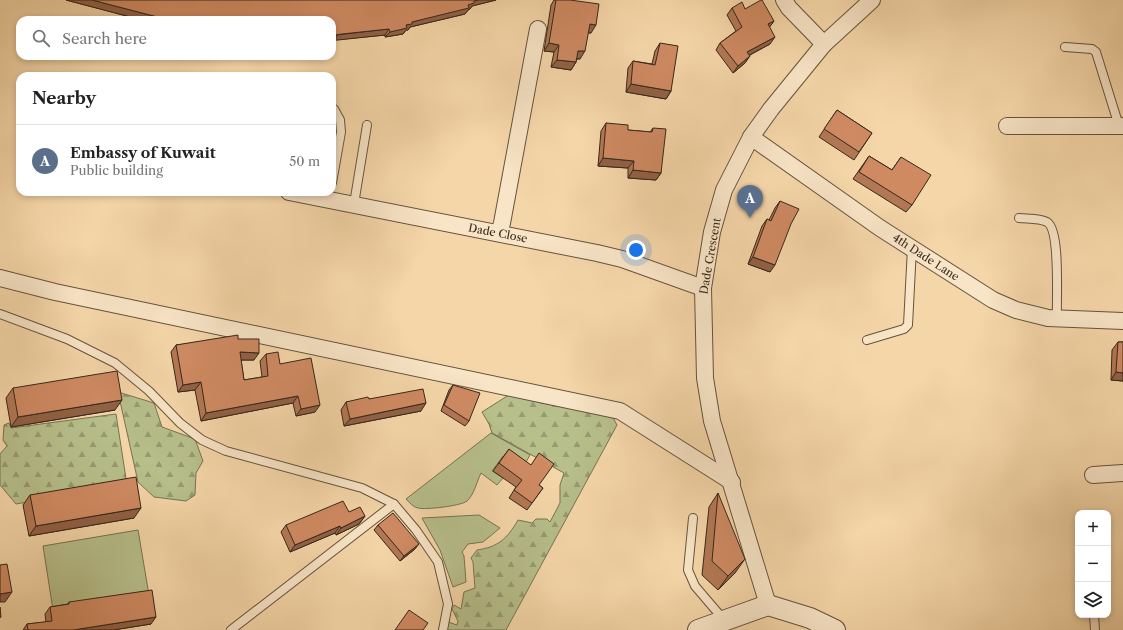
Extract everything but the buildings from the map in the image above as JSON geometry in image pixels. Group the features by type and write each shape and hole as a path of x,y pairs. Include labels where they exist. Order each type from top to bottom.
{"street":[{"path":"784,0 789,8 824,44"},
{"name":"Dade Crescent","path":"768,605 732,482 712,421 705,378 703,288 712,232 724,190 751,137 771,109 824,44 872,0"},
{"path":"499,233 538,29"},
{"path":"1007,126 1121,126"},
{"name":"4th Dade Lane","path":"751,137 880,228 992,300 1016,310 1057,318 1123,321"},
{"name":"Dade Close","path":"330,196 354,204 499,233 622,260 703,288"},
{"path":"0,278 55,292 620,411 732,482"},
{"path":"1094,475 1123,473"},
{"path":"698,630 768,605 810,618 835,630"}],"lane":[{"path":"1065,47 1092,49 1096,52 1121,126"},
{"path":"336,113 340,120 340,132 336,158"},
{"path":"354,204 367,125"},
{"path":"1019,218 1047,222 1052,227 1054,232 1057,318"},
{"path":"868,340 904,329 908,325 912,248"},
{"path":"0,314 67,339 115,363 149,391 180,423 202,440 226,451 362,488 394,504 416,530 438,562 448,604 443,630"},
{"path":"231,630 394,504"},
{"path":"693,518 688,570 695,586 724,620"},
{"path":"1094,618 1095,630"}],"green space":[{"path":"118,392 154,403 162,427 195,439 203,461 196,473 195,495 186,501 154,497 138,482"},
{"path":"512,393 541,403 611,414 617,425 506,630 441,630 448,622 457,625 458,621 452,609 454,605 461,609 464,592 475,588 473,562 471,558 477,550 491,547 501,541 506,537 518,520 532,523 536,519 547,519 550,522 560,503 560,485 564,473 492,433 482,412"},
{"path":"116,414 127,485 16,504 0,485 0,454 7,446 3,440 4,425 9,423 11,428"},
{"path":"491,433 530,455 522,469 503,456 492,471 503,478 497,485 481,473 473,492 467,501 463,503 443,507 418,508 406,499"},
{"path":"479,515 500,528 483,542 468,544 462,552 464,556 466,582 453,587 440,550 422,518"},
{"path":"138,530 149,595 53,610 43,546"}],"place":[{"name":"Embassy of Kuwait","path":"750,218"}]}
